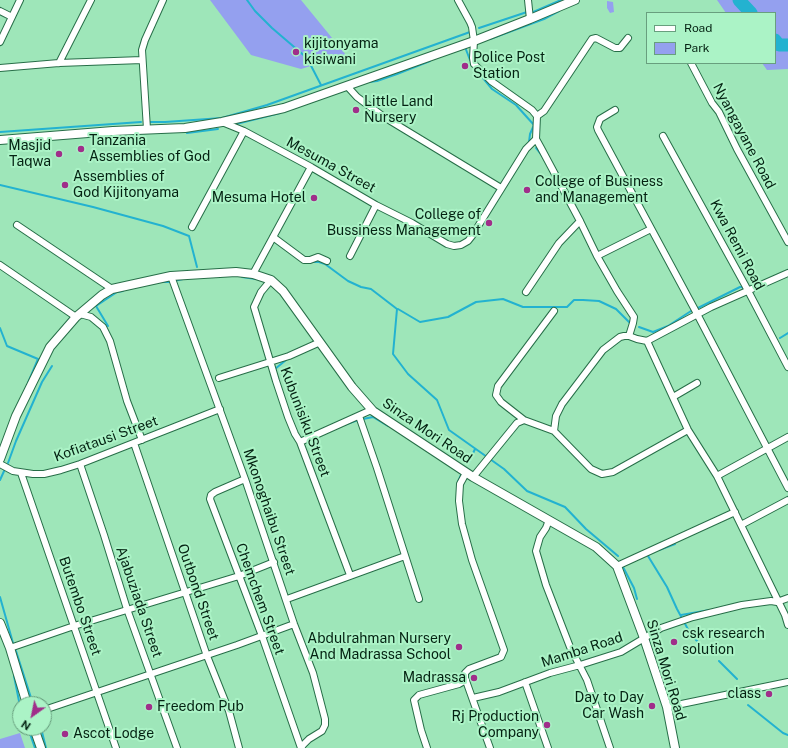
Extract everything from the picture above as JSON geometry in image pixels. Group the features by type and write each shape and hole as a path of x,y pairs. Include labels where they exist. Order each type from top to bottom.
{"street":[{"path":"0,42 20,0"},
{"path":"59,62 91,0"},
{"path":"146,129 142,50 163,0"},
{"path":"458,0 470,22 474,41 474,64 491,81 532,110 537,116 536,139 597,256 634,317 629,336"},
{"path":"528,0 530,19"},
{"path":"0,140 146,129 185,128 222,122 284,108 474,41 575,0"},
{"path":"0,10 12,17"},
{"path":"537,116 544,111 593,38 596,38 615,48 620,48 628,38"},
{"path":"0,68 59,62 142,60"},
{"name":"Nyangayane Road","path":"692,64 712,103 719,112 737,149 788,242"},
{"path":"347,86 357,98 384,117 501,188"},
{"path":"615,110 600,119 597,127 598,130 788,488"},
{"name":"Mesuma Street","path":"222,122 244,131 311,167 376,205 412,223 447,244 454,246 461,245 468,241 472,236 526,149 536,139"},
{"path":"192,227 244,131"},
{"name":"Kwa Remi Road","path":"663,136 748,290 788,367"},
{"path":"253,274 311,167"},
{"path":"350,256 376,205"},
{"path":"526,292 559,243 580,221"},
{"path":"17,225 112,290"},
{"path":"597,256 651,229"},
{"path":"273,237 304,260 310,260 318,257 327,261"},
{"path":"0,266 78,316 91,317 103,327 110,341 127,401 142,440"},
{"name":"Sinza Mori Road","path":"0,459 16,416 50,347 78,316 102,295 112,290 171,276 236,272 253,274 271,280 284,292 352,387 373,411 470,475 596,547 617,566 644,638 667,707 674,748"},
{"path":"554,431 556,416 562,404 603,350 620,337 629,336 647,341 697,314 788,273"},
{"name":"Mkonoghaibu Street","path":"171,276 246,479 287,599 294,624 313,673 325,726 322,731 309,739 302,745 301,748"},
{"name":"Kubunisiku Street","path":"271,280 261,292 254,307 270,363 288,417 300,442 350,575"},
{"path":"554,311 498,386 496,395 500,402 524,420 554,431 591,469 596,472 608,474 688,430"},
{"path":"219,378 270,363 318,343 319,341"},
{"path":"647,341 688,430 717,476 777,602 785,615 788,625"},
{"path":"673,397 697,383"},
{"name":"Kofiatausi Street","path":"0,464 13,471 21,473 44,474 80,464 220,409"},
{"path":"300,442 369,411 373,411"},
{"path":"359,416 419,599"},
{"path":"490,748 466,680 465,673 468,670 499,658 504,650 472,560 462,524 459,501 460,484 517,423 524,420"},
{"path":"717,476 788,437"},
{"name":"Outbond Street","path":"134,443 207,656 229,711 239,748"},
{"name":"Ajabuziada Street","path":"80,464 127,610 178,748"},
{"name":"Butembo Street","path":"21,473 116,748"},
{"name":"Chemchem Street","path":"246,479 216,492 211,495 210,499 262,636 301,748"},
{"path":"741,525 788,500"},
{"path":"617,566 735,512"},
{"path":"549,520 540,537 536,551 546,585 570,648 588,680 610,748"},
{"path":"287,599 404,556"},
{"path":"10,648 74,626 239,576 274,562"},
{"name":"Mamba Road","path":"473,698 499,692 550,673 621,652 661,628 742,605 771,601 777,602 788,598"},
{"path":"0,623 10,648 25,696"},
{"path":"52,707 207,656 294,624"},
{"path":"427,748 414,700 419,695 459,684 466,680"},
{"path":"525,682 548,748"},
{"path":"667,707 788,682"},
{"path":"37,736 41,748"}],"green space":[{"path":"210,0 301,0 346,55 301,69 251,55"},
{"path":"717,0 788,0 788,69 767,70 763,64 776,64 776,12 725,12"},
{"path":"607,1 613,2 614,12 610,13 607,8"},
{"path":"12,735 21,736 25,748 0,748 0,739"}],"waterway":[{"path":"247,0 255,11 272,28 307,58 321,85"},
{"path":"531,13 561,0"},
{"path":"739,0 750,12"},
{"path":"544,19 559,11"},
{"path":"479,28 527,12"},
{"path":"490,39 544,19"},
{"path":"150,122 222,118 267,105 470,32"},
{"path":"776,41 779,45 788,45"},
{"path":"465,47 470,60"},
{"path":"369,82 377,81 430,61"},
{"path":"478,72 492,89 516,105 534,125 530,134 529,142"},
{"path":"236,124 280,113"},
{"path":"0,132 141,122"},
{"path":"187,133 218,129"},
{"path":"536,148 543,157"},
{"path":"0,185 93,207 163,226 189,236 197,267"},
{"path":"305,262 319,262 325,264 348,281 361,287 371,289 397,309 393,354 408,374 437,400 449,430 504,469 527,491 565,507 586,529 618,556"},
{"path":"242,277 256,279"},
{"path":"174,281 183,279"},
{"path":"160,282 169,282"},
{"path":"696,309 740,287 744,290"},
{"path":"108,326 96,306 117,292 123,291"},
{"path":"398,309 420,322 448,317 476,302 503,299 523,307 567,307 574,300 583,300 599,301 616,309 630,323"},
{"path":"639,327 653,332 668,326 691,311"},
{"path":"0,328 7,346 38,359 28,383"},
{"path":"780,338 788,333"},
{"path":"275,369 286,360"},
{"path":"8,463 42,382 52,366"},
{"path":"363,419 373,417 388,426"},
{"path":"344,425 358,420"},
{"path":"469,462 475,449"},
{"path":"0,480 5,469"},
{"path":"458,482 461,475"},
{"path":"659,550 675,544"},
{"path":"649,554 648,556 667,587 690,633 704,649"},
{"path":"623,567 634,588 637,599"},
{"path":"0,597 13,643"},
{"path":"681,615 710,610"},
{"path":"16,651 30,696"},
{"path":"719,661 737,679"},
{"path":"14,676 18,696"},
{"path":"748,705 783,733 788,735"},
{"path":"31,736 35,748"},
{"path":"43,736 46,748"}],"place":[{"name":"kijitonyama kisiwani","path":"296,52"},
{"name":"Police Post Station","path":"465,66"},
{"name":"Little Land Nursery","path":"356,110"},
{"name":"Tanzania Assemblies of God","path":"81,149"},
{"name":"Masjid Taqwa","path":"59,154"},
{"name":"Assemblies of God Kijitonyama","path":"65,185"},
{"name":"College of Business and Management","path":"527,190"},
{"name":"Mesuma Hotel","path":"314,198"},
{"name":"College of Bussiness Management","path":"489,223"},
{"name":"csk research solution","path":"674,642"},
{"name":"Abdulrahman Nursery And Madrassa School","path":"459,647"},
{"name":"Madrassa","path":"474,678"},
{"name":"class","path":"769,694"},
{"name":"Day to Day Car Wash","path":"652,706"},
{"name":"Freedom Pub","path":"149,707"},
{"name":"Rj Production Company","path":"547,725"},
{"name":"Ascot Lodge","path":"65,734"}]}
